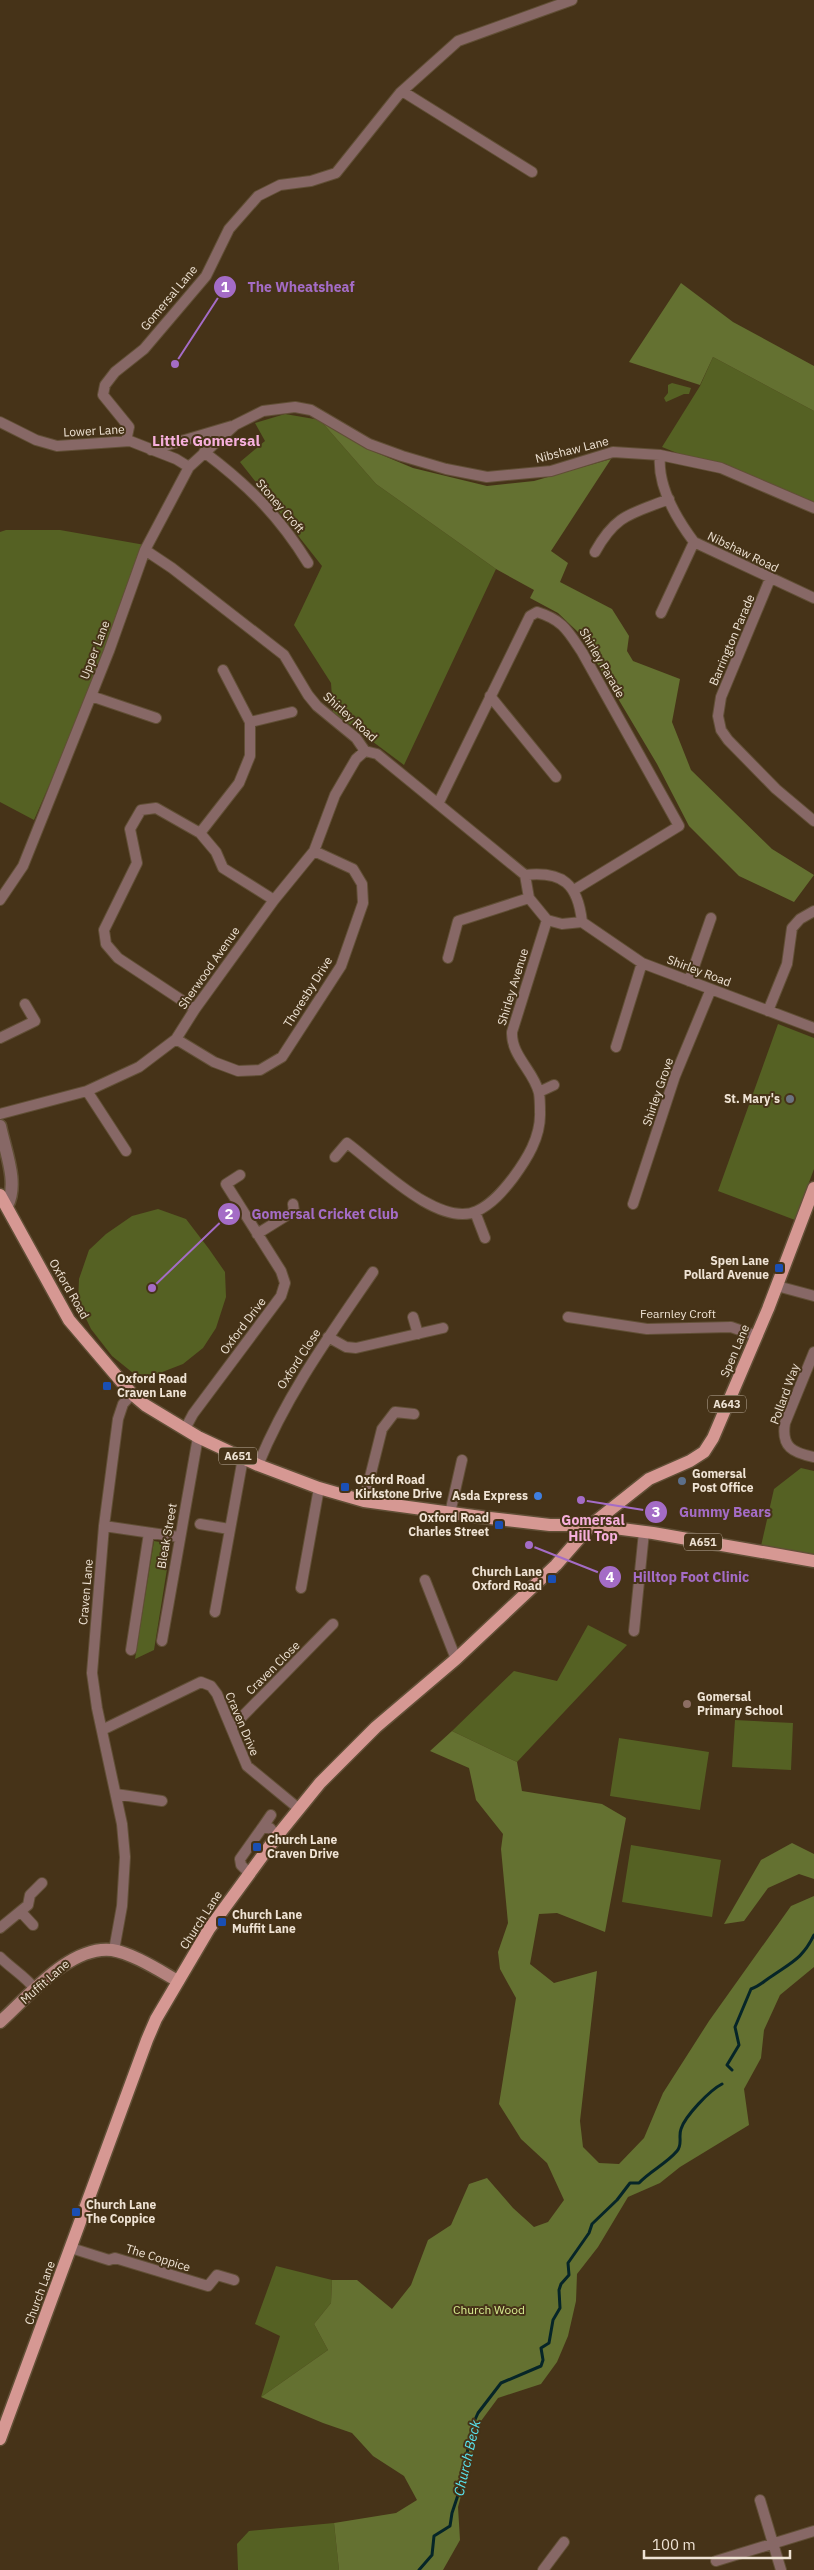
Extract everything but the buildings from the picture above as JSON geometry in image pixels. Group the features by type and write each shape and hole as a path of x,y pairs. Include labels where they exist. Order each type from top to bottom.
{"main road":[{"name":"Spen Lane","path":"591,1525 650,1479 690,1461 704,1452 713,1438 757,1336 814,1188"},
{"name":"Oxford Road","path":"4,1200 69,1320 132,1394 146,1405 198,1437 258,1465 319,1488 364,1501 450,1514 550,1525 591,1525 644,1532 814,1561"},
{"name":"Church Lane","path":"0,2439 147,2040 178,1981 209,1930 248,1873 298,1808 376,1727 456,1659 556,1565 591,1525"},
{"path":"114,1950 178,1981"},
{"name":"Muffit Lane","path":"0,2022 74,1958 89,1952 114,1950"}],"street":[{"name":"Gomersal Lane","path":"126,441 129,427 103,395 105,384 144,348 206,276 229,229 258,196 280,185 311,181 336,173 402,91 458,41 572,0"},
{"path":"402,91 532,172"},
{"name":"Upper Lane","path":"150,450 235,425 263,411 274,408 295,407 311,410"},
{"name":"Nibshaw Lane","path":"311,410 369,444 446,469 488,477 551,470 613,452 660,455 721,468 814,508"},
{"name":"Lower Lane","path":"0,422 36,440 56,446 126,441 176,459 189,467"},
{"name":"Upper Lane","path":"0,900 23,866 91,696 146,550 189,467 235,425"},
{"name":"Stoney Croft","path":"204,452 254,492 293,538 308,563"},
{"name":"Nibshaw Road","path":"660,455 659,469 669,499 682,526 694,542 814,598"},
{"path":"595,552 604,535 617,521 669,499"},
{"path":"661,613 694,542"},
{"name":"Shirley Road","path":"146,550 284,655 311,699 356,738 365,751 376,754 525,875"},
{"name":"Barrington Parade","path":"770,579 721,697 718,716 721,730 728,740 776,789 814,821"},
{"name":"Shirley Parade","path":"438,804 530,616 538,612 554,617 566,628 582,652 679,826 574,890"},
{"path":"200,833 239,783 250,756 250,722 223,670"},
{"path":"91,696 156,718"},
{"path":"490,696 556,777"},
{"path":"250,722 292,712"},
{"name":"Sherwood Avenue","path":"0,1114 87,1090 139,1067 176,1039 195,1009 274,900 314,851 335,795 356,758 365,751"},
{"path":"195,1009 118,958 106,944 104,930 136,863 130,830 141,810 156,808 200,833 216,852 223,868 274,900"},
{"name":"Thoresby Drive","path":"176,1039 214,1062 238,1071 260,1070 282,1057 341,966 363,903 362,884 353,869 314,851"},
{"path":"545,873 561,879 574,890 581,906 582,922 562,924 547,920 529,898 525,875 545,873"},
{"path":"448,958 458,921 529,898"},
{"path":"768,1011 787,964 792,928 800,919 814,911"},
{"path":"688,981 711,918"},
{"name":"Shirley Avenue","path":"476,1212 504,1191 534,1147 540,1116 539,1092 512,1042 512,1032 547,920"},
{"name":"Shirley Road","path":"582,922 642,963 814,1028"},
{"path":"616,1047 642,963"},
{"name":"Shirley Grove","path":"633,1204 675,1076 711,989"},
{"path":"0,1038 35,1021 25,1004"},
{"path":"539,1092 554,1085"},
{"path":"87,1090 126,1151"},
{"path":"0,1126 12,1179 12,1195 4,1200"},
{"path":"335,1157 347,1143 416,1199 434,1208 453,1213 476,1212 485,1238"},
{"name":"Oxford Drive","path":"185,1429 193,1414 281,1296 285,1283 281,1271 226,1184 240,1175"},
{"path":"257,1234 295,1210"},
{"name":"Oxford Close","path":"258,1465 287,1402 328,1337 373,1272"},
{"path":"777,1286 814,1296"},
{"name":"Fearnley Croft","path":"568,1317 647,1328 731,1327 757,1336"},
{"path":"413,1318 418,1334"},
{"path":"328,1337 346,1347 356,1348 443,1328"},
{"name":"Pollard Way","path":"814,1352 785,1423 783,1434 787,1444 798,1454 814,1457"},
{"name":"Craven Lane","path":"114,1950 122,1906 125,1857 122,1824 92,1673 104,1526 118,1419 123,1404 132,1394"},
{"path":"364,1501 382,1429 395,1412 414,1414"},
{"name":"Bleak Street","path":"162,1641 198,1437"},
{"path":"213,1605 243,1458"},
{"path":"450,1514 462,1460"},
{"path":"301,1588 319,1488"},
{"path":"200,1524 229,1530"},
{"path":"104,1526 179,1537"},
{"path":"634,1631 644,1532"},
{"path":"131,1650 149,1533"},
{"path":"425,1580 456,1659"},
{"name":"Craven Close","path":"231,1728 334,1624"},
{"name":"Craven Drive","path":"102,1730 201,1682 211,1686 217,1694 247,1766 298,1808"},
{"path":"116,1794 162,1801"},
{"path":"248,1873 241,1865 240,1859 271,1815"},
{"path":"262,1828 270,1828 276,1836"},
{"path":"0,1928 28,1905 30,1895 42,1883"},
{"path":"21,1912 33,1925"},
{"path":"0,1957 13,1971 23,1975 36,1990"},
{"name":"The Coppice","path":"71,2248 109,2260 116,2258 208,2286 217,2275 234,2280"},
{"path":"760,2500 781,2570"},
{"path":"716,2561 772,2542 814,2531"},
{"path":"543,2570 564,2542"}],"green space":[{"path":"681,283 733,322 814,366 814,411 713,357 700,385 629,362"},
{"path":"713,357 814,411 814,508 662,447 700,386"},
{"path":"672,383 691,388 689,394 684,394 666,402 664,398 668,393 668,385"},
{"path":"285,414 320,420 376,484 496,569 404,765 333,712 331,683 294,625 322,566 240,462 265,441 255,423"},
{"path":"320,420 365,448 413,468 487,486 534,481 611,459 551,551 568,563 560,582 612,609 629,636 627,651 633,661 680,679 672,722 691,770 772,849 814,875 794,902 739,876 689,826 657,764 579,633 558,613 530,598 534,590 496,569 376,484"},
{"path":"6,530 60,530 145,545 92,687 34,820 0,802 0,532"},
{"path":"778,1024 814,1038 814,1169 795,1220 718,1191"},
{"path":"158,1209 186,1219 225,1272 226,1297 216,1328 203,1348 183,1364 152,1376 133,1373 112,1356 91,1329 78,1302 79,1279 89,1250 106,1234 132,1216"},
{"path":"801,1468 814,1471 814,1554 761,1546 774,1489"},
{"path":"154,1541 171,1544 154,1650 135,1659"},
{"path":"588,1625 627,1645 517,1762 452,1731 514,1671 557,1681"},
{"path":"735,1720 793,1723 791,1770 732,1767"},
{"name":"Church Wood","path":"452,1731 517,1762 522,1791 602,1804 626,1818 605,1932 557,1913 539,1914 530,1964 554,1983 597,1971 580,2121 583,2147 599,2163 619,2164 644,2138 663,2093 709,2021 791,1906 814,1896 814,1967 780,1995 764,2030 761,2058 744,2089 749,2125 680,2167 660,2183 628,2197 598,2247 577,2274 576,2301 568,2336 557,2362 541,2384 498,2398 481,2421 458,2507 460,2540 443,2570 339,2570 334,2523 396,2513 417,2500 404,2476 373,2456 352,2433 261,2397 328,2350 314,2324 331,2303 332,2280 357,2280 392,2309 411,2285 428,2240 451,2225 469,2184 487,2178 513,2208 534,2227 548,2222 564,2200 547,2163 521,2139 499,2104 516,1998 500,1969 498,1952 508,1923 501,1849 503,1834 476,1800 469,1768 430,1751"},
{"path":"619,1738 709,1752 700,1810 610,1796"},
{"path":"792,1843 814,1854 814,1879 799,1874 768,1888 744,1921 724,1924 761,1860"},
{"path":"631,1845 721,1860 712,1917 622,1902"},
{"path":"276,2266 332,2280 331,2303 314,2324 328,2350 261,2397 280,2336 255,2324"},
{"path":"334,2523 339,2570 238,2570 237,2544 249,2531"}],"waterway":[{"name":"Church Beck","path":"732,2070 727,2065 739,2045 735,2027 751,1989 796,1959 806,1949 814,1935"},
{"name":"Church Beck","path":"419,2570 432,2555 434,2536 450,2526 452,2513 466,2471 464,2468 473,2424 478,2413 501,2383 541,2366 543,2360 541,2348 549,2343 553,2320 560,2308 559,2290 561,2284 569,2275 568,2263 589,2233 592,2224 617,2200 630,2183 639,2183 677,2151 680,2146 681,2129 687,2117 705,2097 722,2084"}],"place":[{"name":"The Wheatsheaf","path":"175,364"},
{"name":"St. Mary's","path":"790,1099"},
{"name":"Spen Lane Pollard Avenue","path":"779,1268"},
{"name":"Gomersal Cricket Club","path":"152,1288"},
{"name":"Oxford Road Craven Lane","path":"107,1386"},
{"name":"Gomersal Post Office","path":"682,1481"},
{"name":"Oxford Road Kirkstone Drive","path":"345,1487"},
{"name":"Asda Express","path":"538,1496"},
{"name":"Gummy Bears","path":"581,1500"},
{"name":"Oxford Road Charles Street","path":"499,1525"},
{"name":"Hilltop Foot Clinic","path":"529,1545"},
{"name":"Church Lane Oxford Road","path":"552,1579"},
{"name":"Gomersal Primary School","path":"687,1704"},
{"name":"Church Lane Craven Drive","path":"257,1847"},
{"name":"Church Lane Muffit Lane","path":"222,1922"},
{"name":"Church Lane The Coppice","path":"76,2212"}],"district":[{"name":"Little Gomersal","path":"206,441"},
{"name":"Gomersal Hill Top","path":"593,1528"}]}
